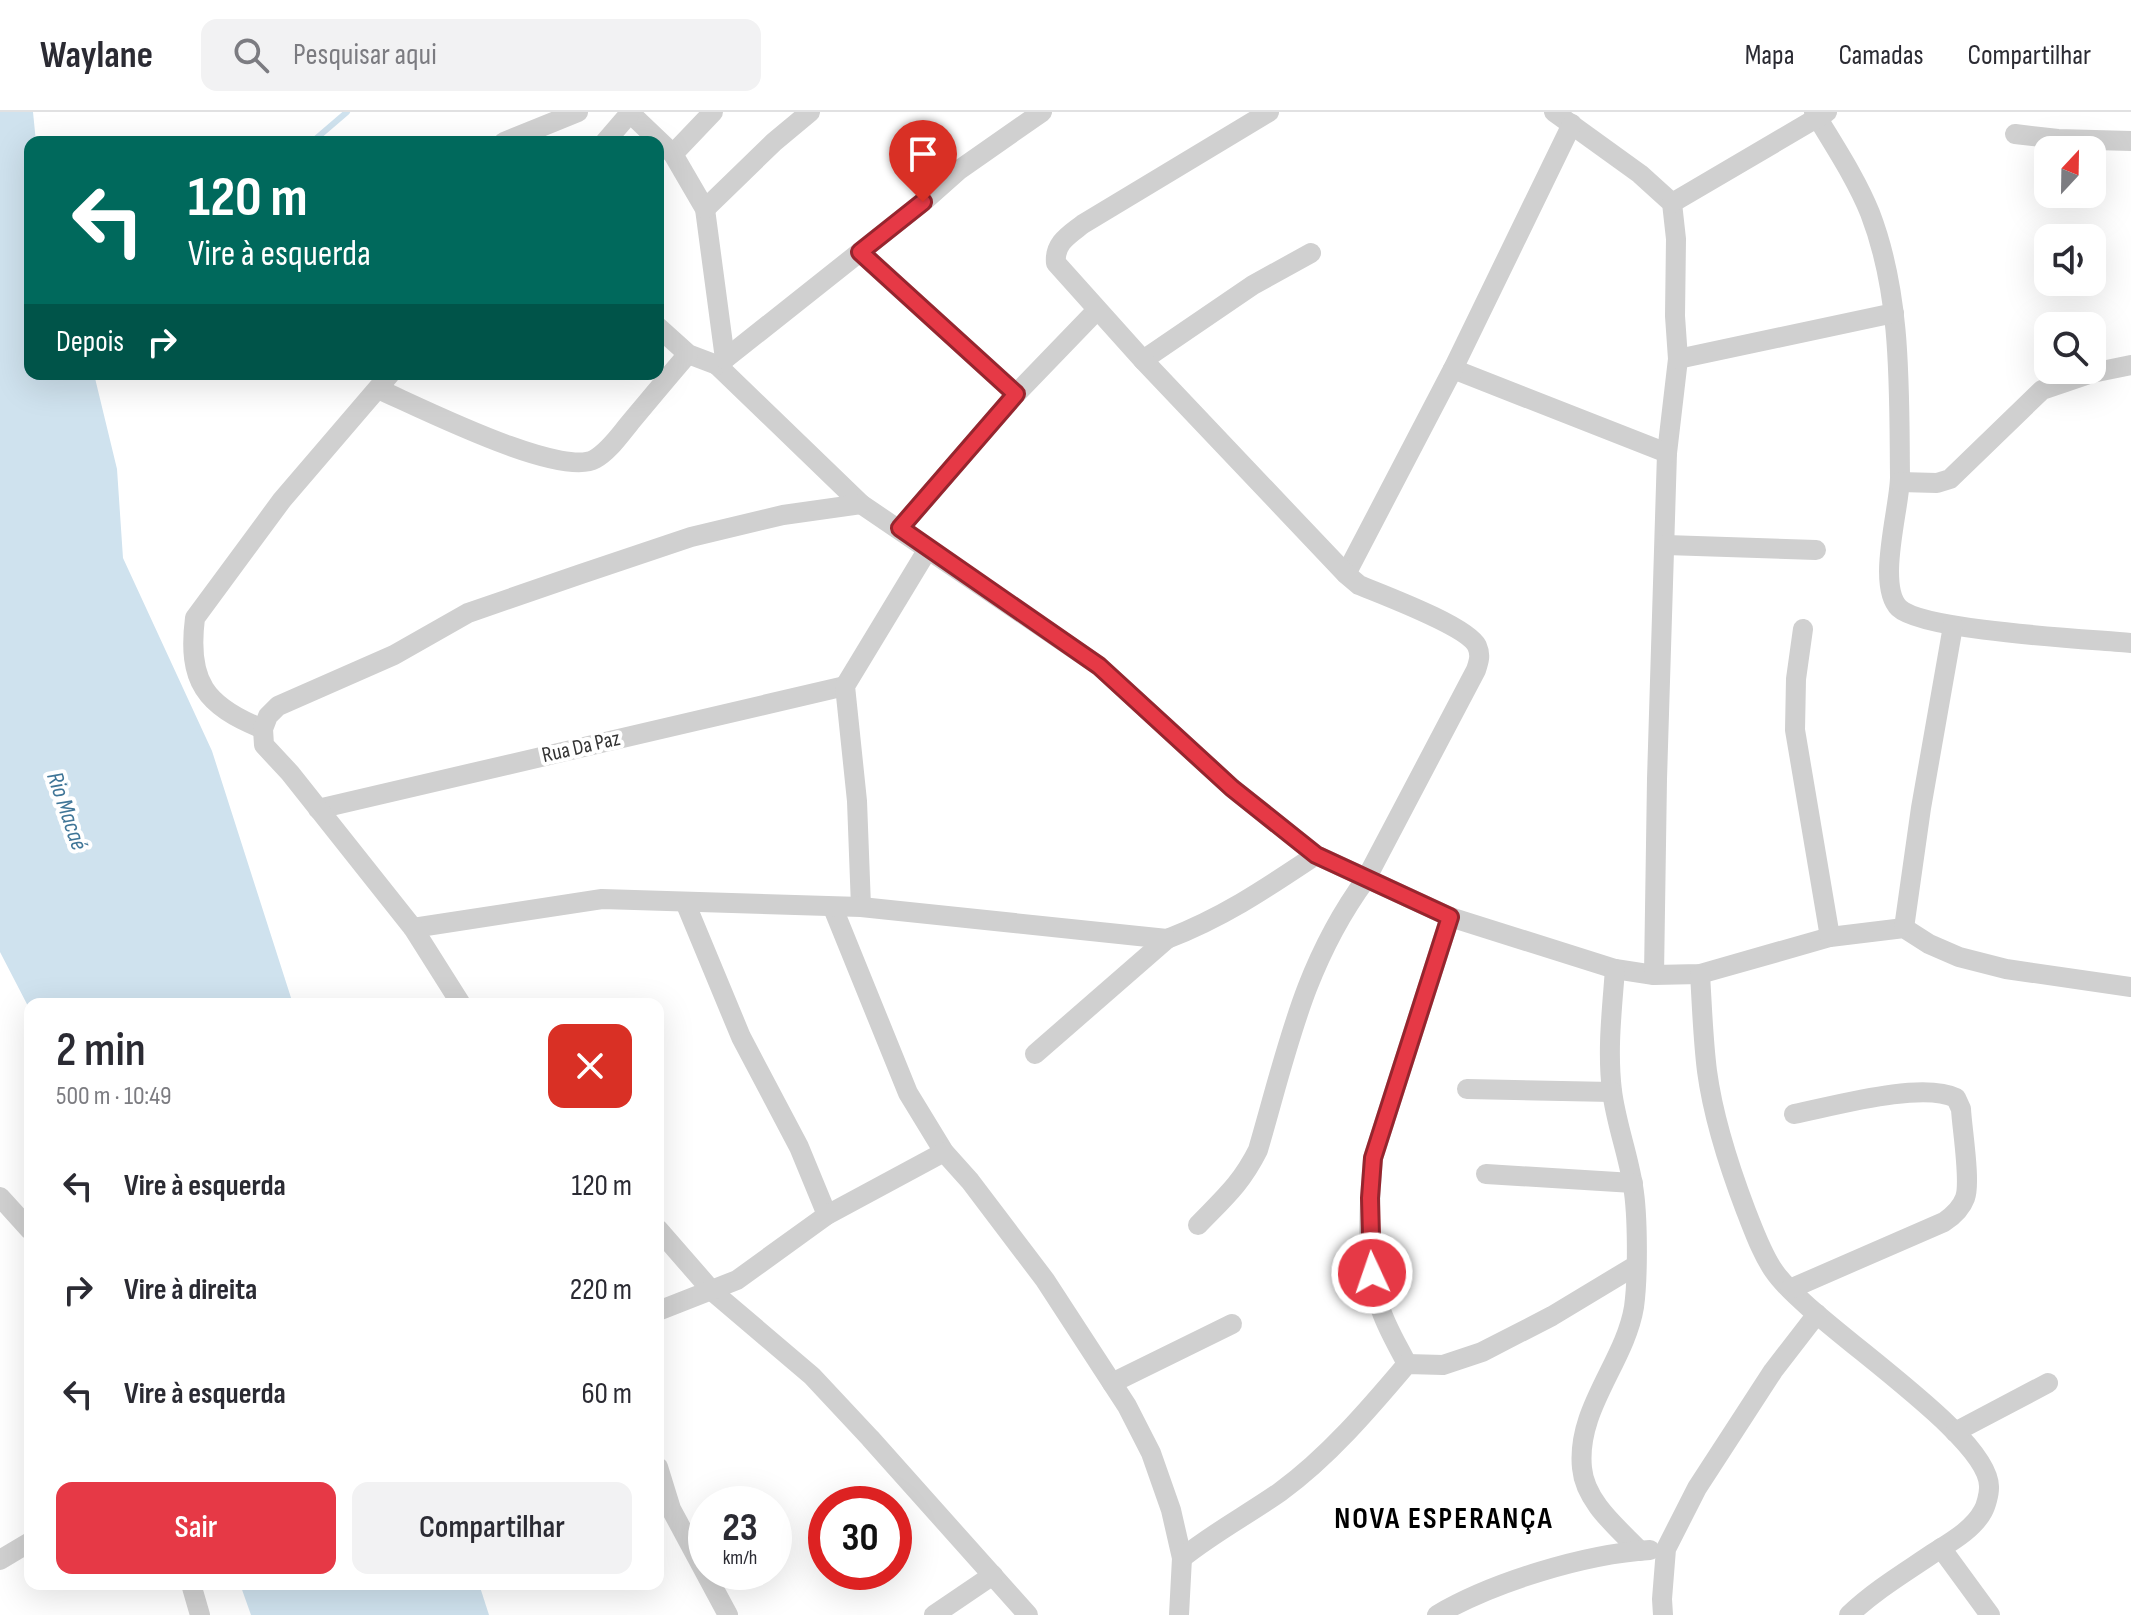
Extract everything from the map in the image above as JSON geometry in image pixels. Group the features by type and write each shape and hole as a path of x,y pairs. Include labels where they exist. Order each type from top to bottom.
{"street":[{"path":"519,136 578,112"},
{"path":"610,136 630,112 655,136"},
{"path":"673,154 713,112"},
{"path":"705,209 810,112"},
{"path":"721,362 959,170 1042,112"},
{"path":"1198,1225 1244,1178 1258,1150 1298,1008 1314,966 1344,909 1366,879 1480,657 1476,643 1461,630 1359,585 1346,574 1143,360 1056,263 1056,250 1060,243 1083,224 1269,112"},
{"path":"1554,112 1640,174 1672,203 1676,239 1678,359 1667,453 1654,975"},
{"path":"1672,203 1819,114 1869,212 1885,261 1894,313 1900,482 1891,548 1891,593 1896,606 1921,619 1953,626 2131,643"},
{"path":"1346,574 1453,369 1572,124"},
{"path":"2015,134 2058,139 2131,141"},
{"path":"664,145 673,154 705,209 721,362"},
{"path":"860,252 1016,394"},
{"path":"1143,360 1253,285 1311,253"},
{"path":"900,528 1016,394 1097,310"},
{"path":"1678,359 1894,313"},
{"path":"664,332 688,354 721,362 861,504 1099,666 1232,788 1316,855 1450,917 1615,969 1654,975 1700,974 1830,937 1904,928 1929,944 1959,957 2006,969 2131,987"},
{"path":"263,729 235,718 206,696 195,665 195,618 282,500 384,382 495,440 551,459 585,464 598,457 615,440 688,354"},
{"path":"1900,482 1937,483 1950,479 2042,390 2092,373 2131,365"},
{"path":"1453,369 1667,453"},
{"path":"457,998 413,928 264,745 263,729 268,716 278,706 394,655 468,613 691,537 783,515 861,504"},
{"path":"1666,545 1816,550"},
{"path":"861,907 857,801 845,686 928,549"},
{"path":"1904,928 1921,808 1953,626"},
{"path":"1803,629 1796,679 1795,730 1830,937"},
{"name":"Rua Da Paz","path":"318,809 845,686"},
{"path":"1035,1054 1167,939 1208,923 1250,900 1316,855"},
{"path":"413,928 602,899 861,907 1167,939"},
{"path":"685,902 741,1037 799,1147 827,1215"},
{"path":"833,908 908,1093 944,1152 1036,1268 1112,1383 1151,1453 1171,1510 1182,1558 1179,1615"},
{"path":"1407,1364 1380,1309 1372,1273 1370,1198 1373,1158 1450,917"},
{"path":"1615,969 1609,1042 1612,1092 1633,1183 1634,1307 1628,1332 1590,1414 1582,1469 1589,1491 1605,1515 1640,1551"},
{"path":"1700,974 1708,1075 1732,1173 1754,1231 1774,1271 1817,1314 1902,1383 1955,1432 1983,1464 1990,1487 1983,1512 1967,1530 1868,1597 1849,1615"},
{"path":"1467,1089 1612,1092"},
{"path":"1790,1289 1944,1222 1956,1213 1966,1197 1967,1180 1961,1109 1956,1098 1943,1092 1901,1094 1794,1114"},
{"path":"664,1309 737,1280 827,1215 944,1152"},
{"path":"1486,1174 1633,1183"},
{"path":"0,1197 24,1223"},
{"path":"664,1236 712,1291 812,1376 1028,1615"},
{"path":"1407,1364 1443,1365 1482,1352 1552,1316 1635,1266"},
{"path":"1663,1615 1666,1549 1697,1488 1773,1371 1817,1314"},
{"path":"1112,1383 1232,1324"},
{"path":"1182,1558 1203,1540 1282,1490 1358,1422 1407,1364"},
{"path":"1955,1432 2048,1383"},
{"path":"664,1486 671,1509 728,1615"},
{"path":"0,1560 24,1546"},
{"path":"1941,1548 1990,1615"},
{"path":"1437,1615 1464,1599 1518,1580 1577,1563 1666,1549"},
{"path":"934,1615 993,1575"},
{"path":"193,1590 200,1615"}],"water":[{"name":"Rio Macaé","path":"0,112 33,112 35,136 24,136 24,380 95,380 117,469 123,558 212,751 291,998 24,998 0,952"},
{"path":"242,1590 481,1590 489,1615 251,1615"}],"waterway":[{"path":"319,136 347,112"}],"district":[{"name":"NOVA ESPERANÇA","path":"1444,1519"}],"route":[{"path":"923,202 860,252 1016,394 900,528 1099,666 1232,788 1316,855 1450,917 1373,1158 1370,1198 1372,1273"}]}
